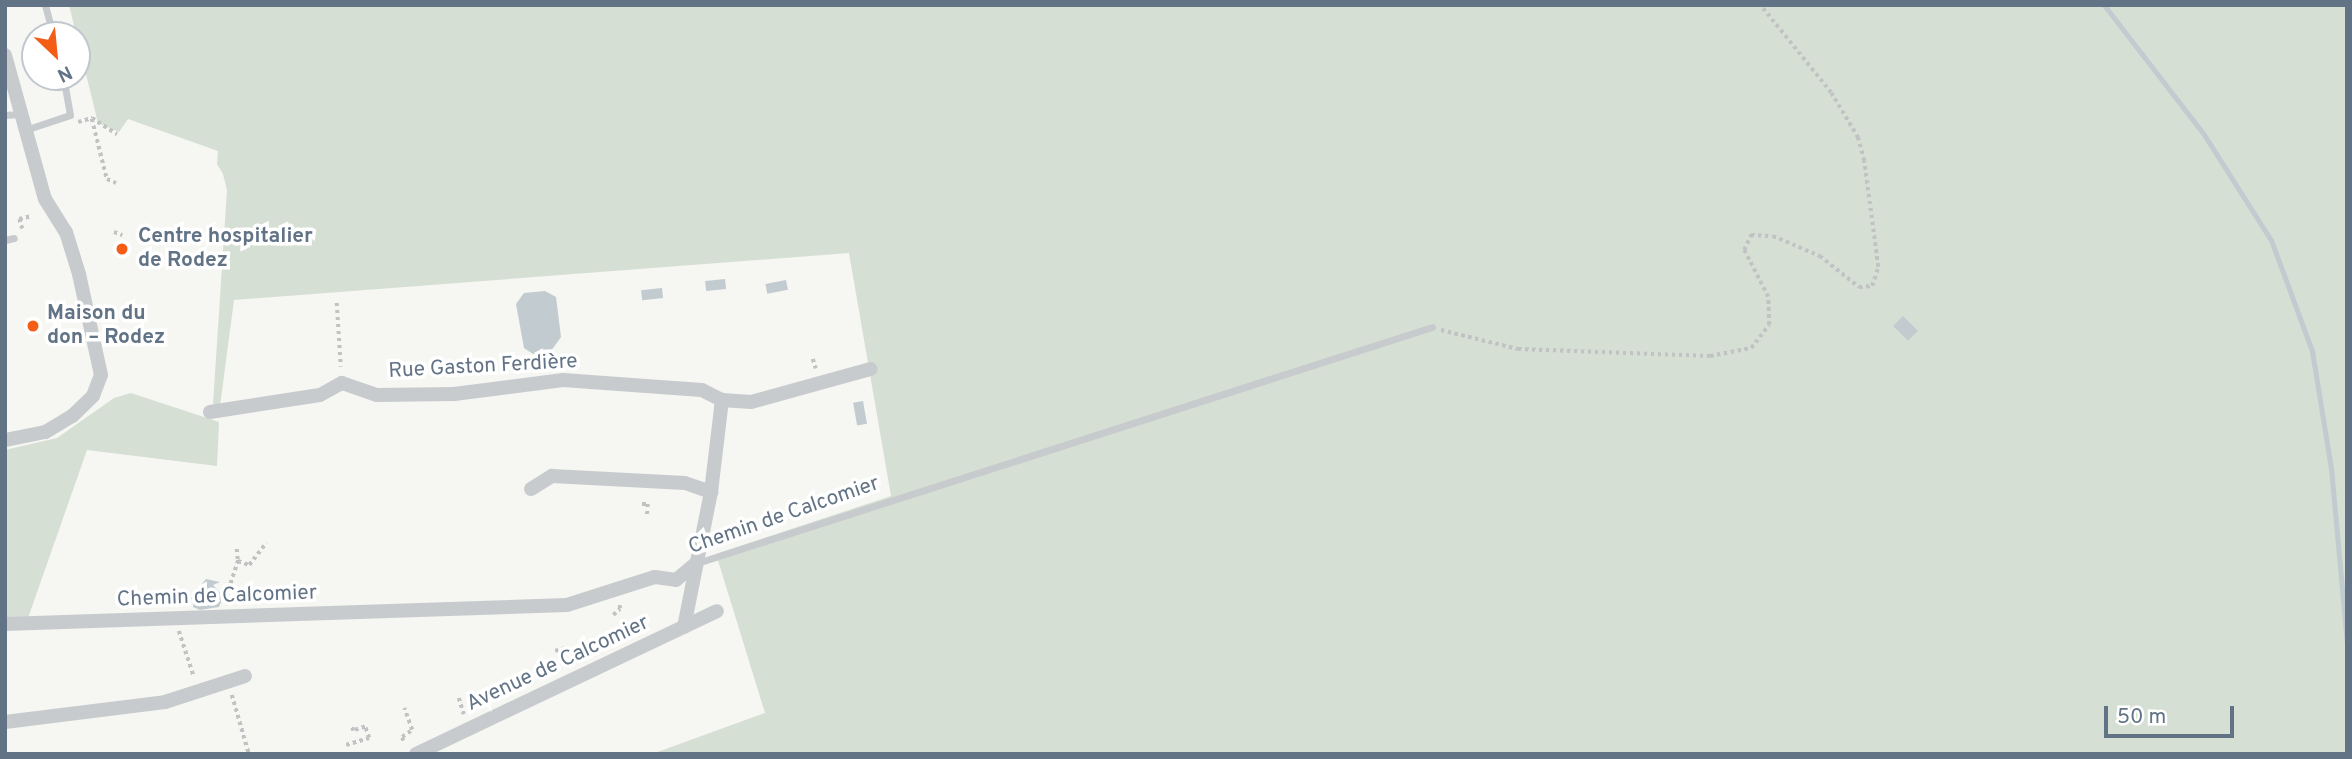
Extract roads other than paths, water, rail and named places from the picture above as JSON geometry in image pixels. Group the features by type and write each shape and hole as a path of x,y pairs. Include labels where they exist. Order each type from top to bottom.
{"street":[{"path":"5,55 13,115 24,131 46,199 66,232 79,274 101,375 93,396 72,416 45,432 5,440"},
{"name":"Rue Gaston Ferdière","path":"211,412 320,395 342,383 377,395 454,394 563,380 702,390 722,400 751,402 871,369"},
{"path":"684,627 710,492 722,400"},
{"path":"531,489 552,475 685,483 710,492"},
{"name":"Chemin de Calcomier","path":"5,624 567,605 655,578 676,580 696,563"},
{"name":"Avenue de Calcomier","path":"416,754 717,611"},
{"path":"5,722 166,702 245,676"}],"lane":[{"path":"24,131 70,115 66,91"},
{"path":"5,240 14,238"},
{"name":"Chemin de Calcomier","path":"696,563 1432,327"}],"waterway":[{"path":"2104,5 2203,133 2271,240 2312,351 2331,468 2347,645"}],"place":[{"name":"Centre hospitalier de Rodez","path":"122,249"},
{"name":"Maison du don – Rodez","path":"33,326"}]}
